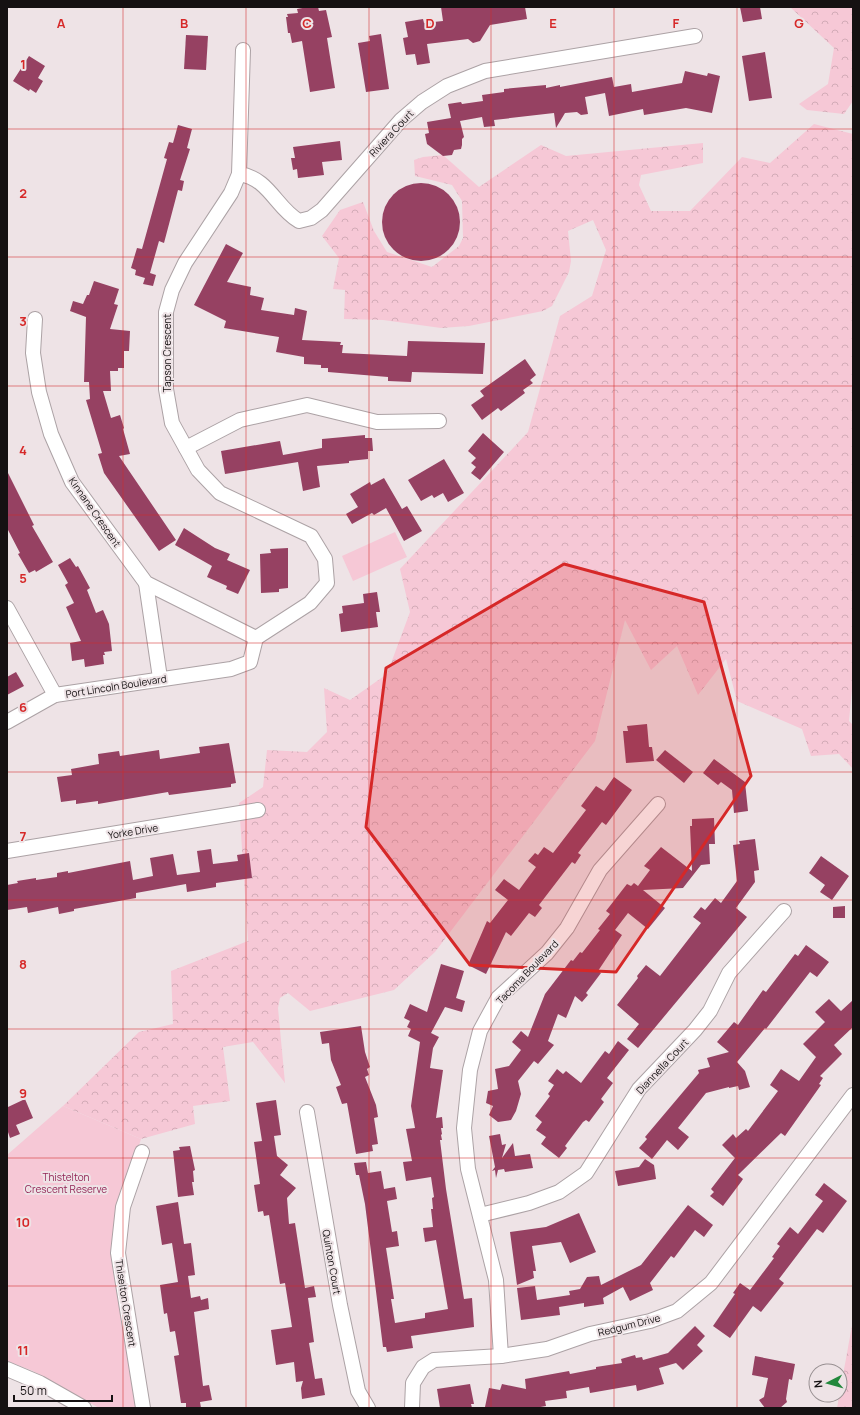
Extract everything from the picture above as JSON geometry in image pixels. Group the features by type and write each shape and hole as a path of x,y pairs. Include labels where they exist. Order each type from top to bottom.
{"street":[{"name":"Riviera Court","path":"239,174 249,175 271,191 289,215 299,221 311,218 322,210 400,120 422,102 447,86 485,72 695,36"},
{"name":"Tapson Crescent","path":"243,50 239,174 231,193 185,263 172,290 166,312 166,389 172,423 198,470 220,493 311,536 326,559 327,583 310,603 256,638"},
{"name":"Kinnane Crescent","path":"35,319 33,353 39,392 51,434 72,482 146,583 256,638"},
{"path":"186,448 240,420 307,405 377,422 439,421"},
{"name":"Kinnane Crescent","path":"146,583 160,678"},
{"path":"7,608 55,695"},
{"name":"Port Lincoln Boulevard","path":"7,722 55,695 160,678 232,669 250,662 256,638"},
{"name":"Tacoma Boulevard","path":"501,1356 496,1280 468,1169 464,1128 470,1070 480,1031 498,998 547,953 563,933 582,904 600,870 658,804"},
{"name":"Yorke Drive","path":"7,851 258,810"},
{"name":"Diannella Court","path":"480,1216 529,1203 559,1192 586,1173 639,1089 696,1030 710,1011 729,973 784,911"},
{"name":"Redgum Drive","path":"412,1408 413,1383 423,1367 434,1360 501,1356 547,1350 590,1334 650,1321 677,1311 710,1283 853,1096"},
{"name":"Quinton Court","path":"306,1112 340,1305 358,1391 368,1408"},
{"name":"Thiselton Crescent","path":"142,1152 123,1207 118,1253 143,1408"},
{"path":"7,1369 40,1383 84,1408"}],"highlighted area":[{"path":"564,564 704,602 751,776 616,972 470,965 366,827 386,668"}],"green space":[{"path":"790,7 853,7 853,101 844,114 807,110 799,104 828,84 834,48"},
{"path":"814,124 853,134 853,679 849,721 853,725 853,769 839,754 811,756 802,729 737,701 726,659 698,695 677,646 651,670 625,620 595,741 435,952 394,990 310,1011 288,993 280,998 278,1008 285,1083 253,1042 223,1047 230,1101 193,1106 195,1124 141,1139 63,1106 139,1032 173,1024 171,971 248,941 239,803 263,787 267,750 307,752 327,732 324,688 350,700 387,674 410,612 400,569 528,432 560,316 592,296 606,250 593,220 568,231 571,261 569,272 552,306 543,311 469,326 441,328 383,320 344,319 345,290 333,289 339,258 322,236 340,210 363,202 374,231 387,252 432,267 459,246 463,238 462,201 452,185 415,176 414,160 423,157 443,155 479,187 541,145 566,156 703,143 703,163 641,175 639,185 651,211 690,211 742,157 770,163"},
{"path":"395,532 407,557 353,581 342,556"},
{"name":"Thistelton Crescent Reserve","path":"63,1106 141,1139 116,1217 138,1408 99,1408 33,1371 7,1361 7,1155"},
{"path":"853,1320 853,1408 837,1408 838,1403 848,1403 848,1363 845,1363"}],"building":[{"path":"318,7 319,11 326,10 332,37 327,38 335,88 310,92 302,41 292,43 290,33 288,33 287,14 298,13 297,9"},
{"path":"441,7 525,7 527,19 490,25 480,41 473,43 468,39 427,44 430,63 417,65 415,54 406,55 403,38 408,37 405,22 423,19 424,23 443,21"},
{"path":"740,7 760,7 762,19 743,22"},
{"path":"381,34 389,89 366,92 358,43 370,41 369,36"},
{"path":"186,35 208,36 206,70 184,69"},
{"path":"765,52 772,98 749,101 742,56"},
{"path":"29,56 45,66 38,78 43,81 36,93 30,89 29,91 13,81"},
{"path":"685,71 707,76 708,73 720,76 712,113 686,108 644,115 643,109 609,116 605,93 585,97 588,114 581,115 577,112 565,113 556,128 554,113 494,120 495,126 484,127 482,117 460,121 464,137 462,139 461,149 454,150 452,155 443,156 427,144 425,134 429,133 427,122 451,118 448,104 483,101 482,95 504,92 504,89 546,85 546,88 560,85 560,87 612,77 614,87 631,84 632,92 682,83"},
{"path":"178,125 192,129 187,148 190,149 180,180 184,181 182,191 178,190 164,243 159,241 150,273 156,275 153,286 143,284 145,278 135,275 136,270 131,268 137,248 142,249 167,159 164,158 169,142 173,143"},
{"path":"340,141 342,160 322,162 324,175 298,178 297,169 293,170 291,158 295,158 293,147"},
{"path":"421,183 436,186 448,195 457,207 460,222 457,237 448,249 436,258 421,261 406,258 394,249 385,237 382,222 385,207 394,195 406,186"},
{"path":"226,244 243,253 227,282 251,287 250,295 264,298 261,310 294,315 295,308 307,311 302,340 341,342 340,345 343,345 342,353 407,356 408,341 485,343 483,374 412,372 411,382 388,381 388,377 328,372 328,368 321,368 321,365 304,364 304,357 276,352 279,337 224,328 226,321 194,305"},
{"path":"94,281 119,289 114,304 118,305 110,329 130,331 129,351 124,351 124,368 118,368 118,371 110,371 111,391 103,391 111,418 120,415 124,428 130,454 119,456 176,540 159,551 104,473 98,454 102,453 86,400 90,399 89,382 84,382 86,317 70,311 73,301 83,304 87,295 89,295"},
{"path":"525,359 536,375 530,380 533,383 523,390 525,393 501,411 498,408 482,420 471,405 484,396 480,391"},
{"path":"483,433 504,452 480,480 471,473 476,467 471,463 476,458 468,451"},
{"path":"365,435 365,438 372,438 373,451 368,451 368,459 349,461 349,463 317,466 320,487 303,491 298,462 225,474 221,451 280,441 283,455 322,448 322,439"},
{"path":"444,459 464,493 448,502 443,493 434,498 432,495 421,501 408,480"},
{"path":"7,471 34,525 32,526 53,562 36,572 35,570 29,573 18,554 20,553 7,528"},
{"path":"384,478 402,509 407,506 422,531 404,541 386,508 374,515 372,513 352,524 346,514 358,507 350,494 370,482 371,485"},
{"path":"184,528 215,548 230,554 227,560 250,570 238,594 226,589 227,586 207,577 212,566 175,545"},
{"path":"288,548 288,588 279,589 279,592 261,593 260,554 271,553 270,549"},
{"path":"70,558 76,567 78,566 90,588 87,590 96,613 103,610 109,624 112,651 104,652 104,664 85,667 84,659 72,661 70,643 81,641 66,607 74,603 65,585 68,583 58,565"},
{"path":"377,592 380,612 376,612 378,627 341,632 339,614 343,613 342,606 364,603 363,594"},
{"path":"16,672 24,686 7,695 7,677"},
{"path":"647,724 649,747 652,747 654,761 626,763 623,731 628,731 627,726"},
{"path":"229,743 236,783 231,784 231,787 169,795 168,792 98,804 98,801 76,804 76,800 61,802 57,777 72,775 71,769 99,764 98,754 119,751 120,756 159,750 160,759 200,753 199,747"},
{"path":"665,750 693,772 684,783 656,760"},
{"path":"714,759 745,782 748,811 734,813 732,790 721,782 718,785 703,773"},
{"path":"614,777 632,790 606,825 602,822 578,853 581,855 575,864 572,862 539,905 542,908 535,917 529,913 511,936 506,932 486,974 468,965 487,921 490,923 508,900 495,890 504,879 519,890 536,867 528,861 535,853 538,855 544,847 553,853 586,810 581,806 596,786 604,791"},
{"path":"714,818 715,844 709,844 710,864 701,865 683,888 643,890 665,908 648,929 628,913 615,930 622,935 598,971 601,973 586,993 588,995 582,1002 575,996 566,1018 558,1014 548,1041 554,1045 538,1064 534,1061 518,1081 521,1094 516,1111 511,1120 498,1122 489,1115 493,1106 486,1103 488,1091 498,1089 495,1069 509,1066 521,1050 512,1042 521,1031 528,1037 545,994 571,960 573,961 580,952 582,953 600,930 598,929 610,914 606,911 627,884 631,886 634,883 638,886 650,870 644,866 661,847 692,871 690,826 692,826 692,819"},
{"path":"755,839 759,870 754,871 755,882 736,908 747,917 638,1048 627,1039 639,1024 617,1005 646,965 660,976 701,923 693,917 701,907 705,910 715,898 721,903 737,881 733,845 740,844 739,841"},
{"path":"211,849 213,864 238,861 237,855 249,853 252,878 216,883 216,887 187,892 186,884 136,893 136,898 74,909 74,911 59,914 58,907 28,913 27,907 7,910 7,885 18,883 17,881 57,877 57,873 68,871 68,873 130,861 133,880 153,876 150,858 173,854 177,875 200,872 197,851"},
{"path":"821,856 849,876 832,900 820,892 825,885 809,873"},
{"path":"845,906 845,918 833,918 833,907"},
{"path":"806,945 829,962 817,977 810,972 766,1029 765,1028 737,1062 745,1071 750,1087 739,1090 738,1086 729,1087 706,1093 678,1128 689,1137 678,1150 667,1140 652,1159 639,1148 647,1139 645,1137 699,1073 698,1070 710,1067 707,1058 729,1052 717,1042 734,1022 738,1025 763,990 766,992 795,954 798,956"},
{"path":"441,964 464,971 456,998 465,1001 462,1012 445,1007 431,1033 439,1037 433,1048 430,1068 443,1070 436,1118 442,1117 442,1140 440,1140 446,1189 464,1299 472,1298 474,1327 411,1336 413,1348 387,1352 386,1347 383,1347 365,1204 359,1175 356,1175 354,1163 366,1162 368,1173 381,1171 384,1189 395,1187 397,1199 387,1201 392,1232 397,1231 399,1246 386,1248 394,1299 391,1299 395,1323 425,1318 425,1313 448,1309 436,1240 425,1242 423,1228 433,1227 431,1209 433,1209 432,1198 434,1197 431,1177 406,1181 403,1162 412,1161 406,1129 415,1128 411,1106 420,1042 408,1036 411,1029 407,1027 410,1021 404,1018 410,1004 427,1012"},
{"path":"829,999 841,1011 853,1000 853,1027 834,1045 842,1054 820,1076 823,1078 819,1084 821,1085 785,1136 781,1133 738,1175 743,1179 723,1206 710,1196 714,1192 711,1189 735,1158 722,1145 733,1134 736,1138 746,1129 748,1131 778,1091 770,1085 781,1069 799,1081 816,1057 803,1044 825,1022 815,1012"},
{"path":"361,1026 365,1052 370,1067 367,1069 369,1075 365,1077 376,1105 378,1117 374,1118 378,1144 372,1145 373,1151 356,1154 347,1103 342,1104 336,1087 341,1085 331,1060 329,1043 322,1044 320,1032"},
{"path":"618,1041 629,1050 607,1078 613,1083 601,1099 604,1102 589,1122 586,1120 583,1122 565,1146 567,1148 559,1158 541,1144 546,1137 536,1130 542,1122 535,1116 550,1096 548,1094 554,1085 548,1081 557,1069 563,1074 566,1071 581,1083 605,1051 609,1054"},
{"path":"25,1099 33,1118 16,1125 20,1134 10,1138 7,1129 7,1104 8,1107"},
{"path":"276,1100 281,1135 274,1136 277,1156 288,1165 280,1175 296,1188 287,1198 289,1224 295,1223 305,1288 314,1286 316,1297 308,1298 314,1342 309,1343 315,1379 322,1378 325,1395 302,1399 301,1388 303,1381 296,1382 294,1362 276,1365 271,1330 292,1327 285,1283 280,1284 269,1215 264,1216 263,1211 258,1212 254,1185 260,1184 254,1142 262,1141 256,1103"},
{"path":"500,1134 502,1145 506,1144 502,1158 513,1143 515,1156 530,1154 533,1168 505,1172 504,1169 498,1170 496,1178 495,1170 492,1171 495,1167 489,1136"},
{"path":"190,1146 195,1170 193,1171 194,1182 192,1182 194,1195 178,1197 173,1151 180,1150 179,1147"},
{"path":"645,1159 654,1165 656,1179 618,1186 615,1171 639,1167"},
{"path":"824,1183 847,1201 823,1233 817,1229 779,1279 784,1283 761,1312 753,1306 730,1338 713,1326 735,1294 733,1293 740,1283 750,1290 774,1258 772,1257 780,1246 777,1244 790,1227 798,1234 823,1201 815,1195"},
{"path":"178,1202 184,1244 191,1243 195,1275 188,1276 191,1298 200,1296 201,1300 208,1298 209,1309 194,1312 203,1386 209,1385 212,1400 200,1402 201,1408 186,1408 186,1403 181,1403 174,1356 179,1355 175,1331 170,1332 167,1313 164,1314 160,1285 178,1282 172,1243 162,1245 156,1206"},
{"path":"688,1205 713,1225 704,1237 695,1230 674,1258 671,1256 650,1283 653,1290 630,1301 623,1287 603,1298 604,1304 584,1307 584,1303 559,1307 560,1315 521,1320 517,1288 535,1286 537,1300 570,1295 569,1291 580,1289 587,1277 599,1276 601,1285 641,1265"},
{"path":"579,1213 596,1252 570,1263 561,1242 532,1246 536,1271 533,1271 534,1278 517,1285 510,1232 546,1227"},
{"path":"695,1326 705,1336 697,1345 703,1351 683,1370 676,1363 659,1368 664,1384 637,1391 636,1385 590,1393 589,1387 566,1391 567,1398 545,1401 546,1406 535,1408 485,1407 489,1388 500,1390 502,1384 526,1389 525,1379 569,1371 570,1374 596,1369 596,1367 622,1363 621,1359 635,1355 636,1358 642,1357 643,1360 668,1353"},
{"path":"755,1356 795,1364 792,1380 789,1379 786,1399 787,1402 780,1408 765,1408 759,1400 764,1397 768,1378 752,1375"},
{"path":"470,1384 474,1404 471,1404 472,1408 440,1408 437,1389"}]}
